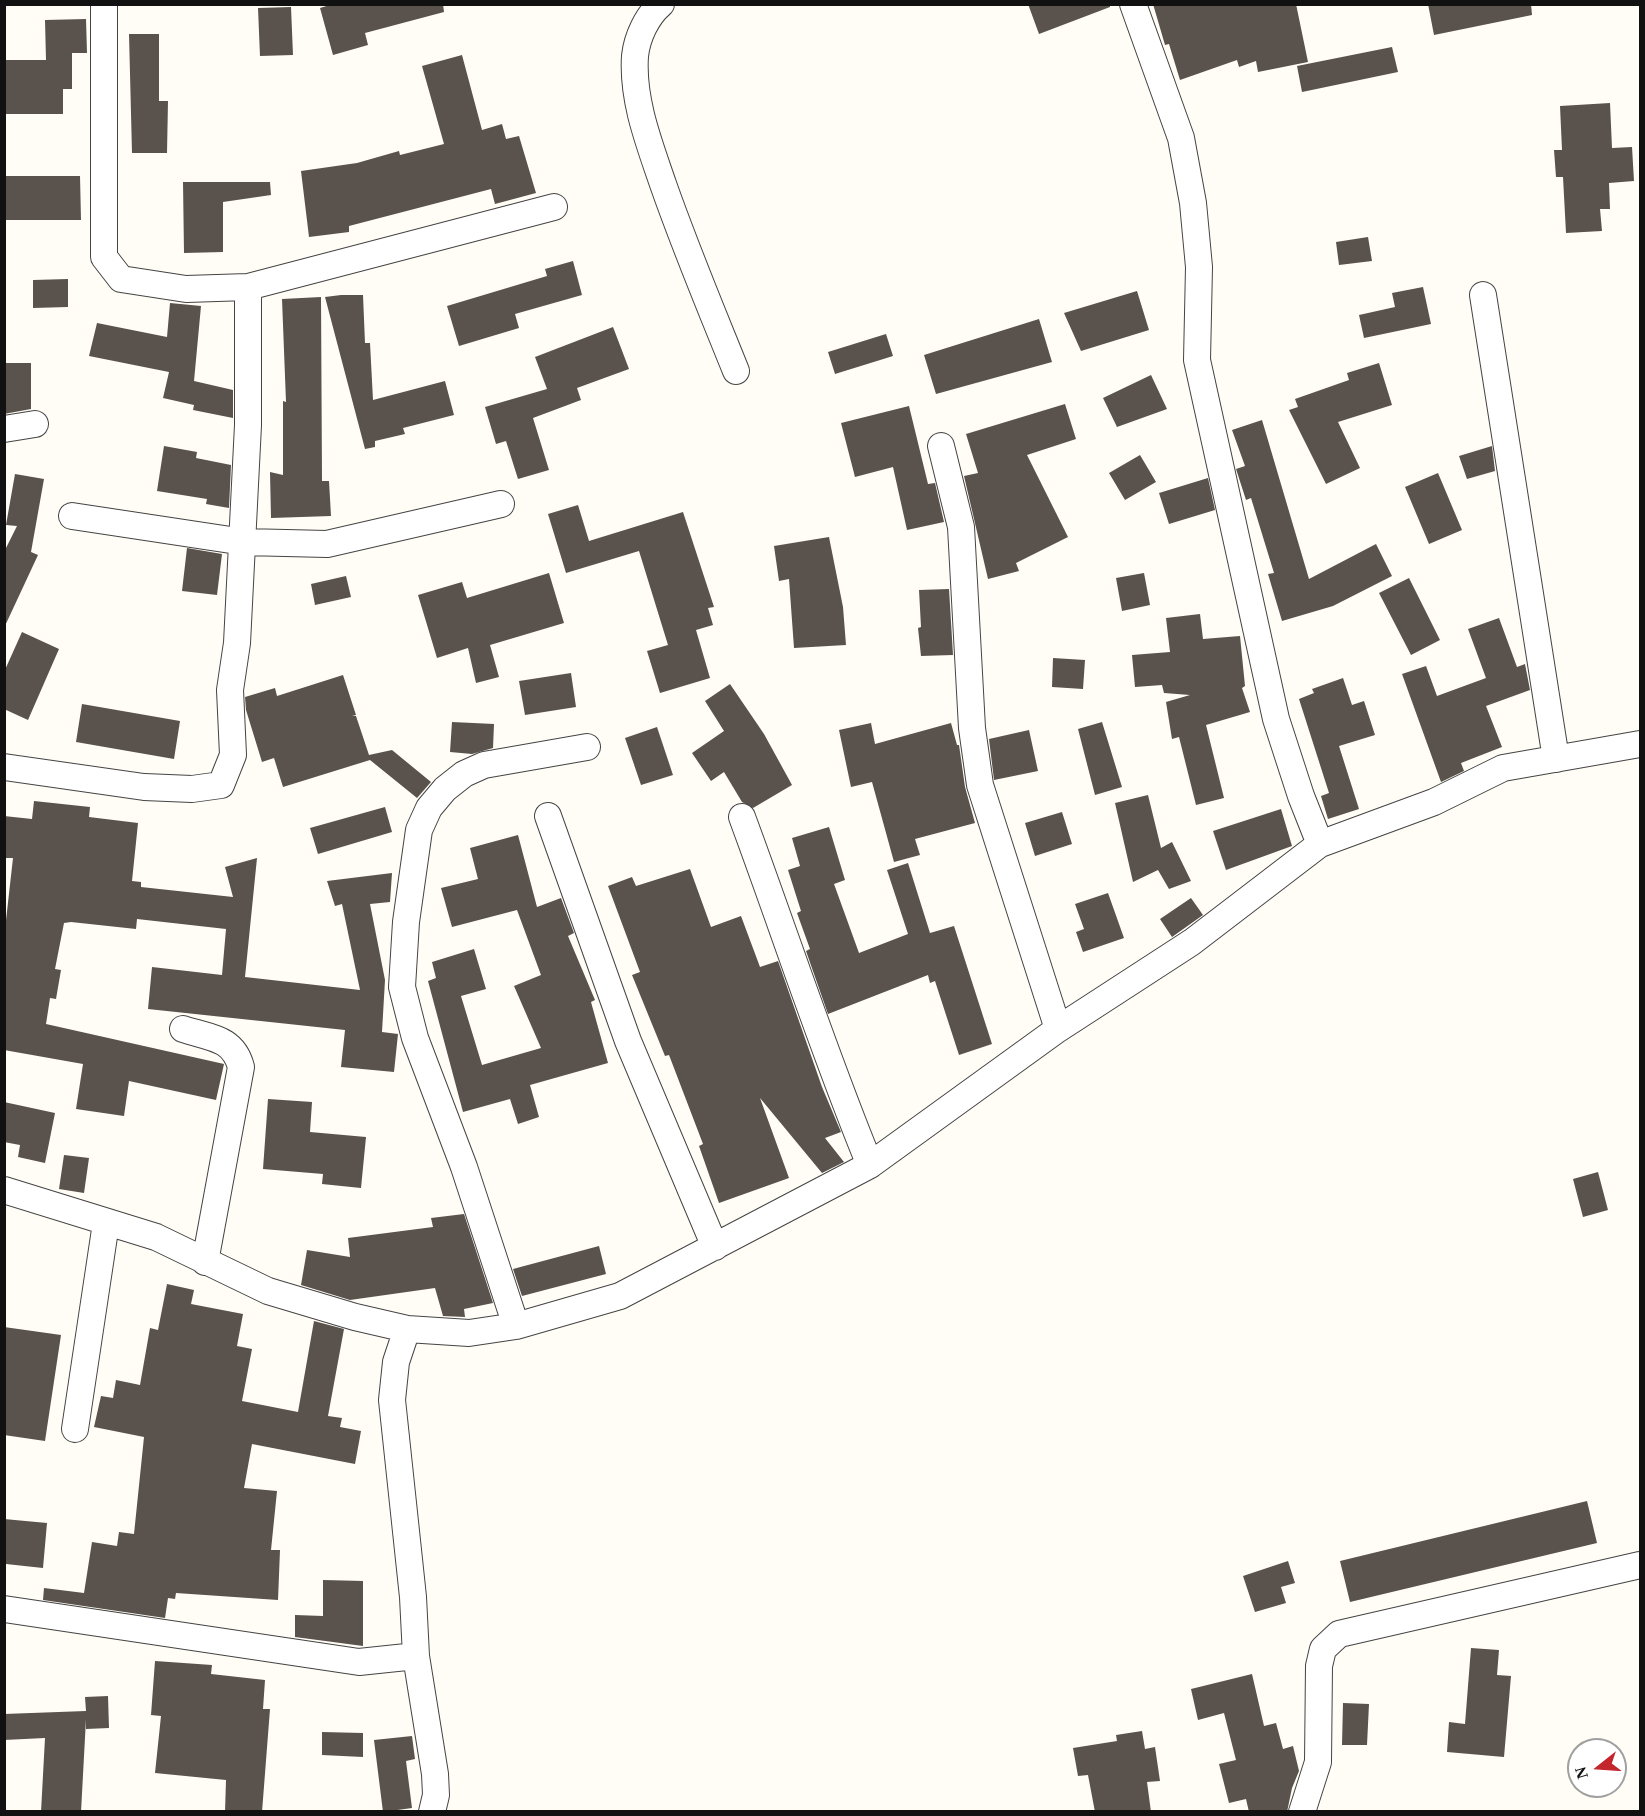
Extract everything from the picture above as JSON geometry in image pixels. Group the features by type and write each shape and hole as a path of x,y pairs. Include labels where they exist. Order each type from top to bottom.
{"street":[{"path":"104,4 104,257 121,279 186,289 248,288 554,207"},
{"path":"661,4 649,15 635,54 637,97 646,134 673,212 736,371"},
{"path":"1132,4 1181,138 1193,203 1199,267 1197,360 1276,719 1301,796 1320,844"},
{"path":"4,767 144,787 192,789 221,785 232,755 230,690 237,644 244,542 248,425 248,288"},
{"path":"1483,295 1556,759"},
{"path":"4,429 35,424"},
{"path":"941,446 961,527 972,728 980,785 1058,1029"},
{"path":"72,516 244,542 327,544 501,504"},
{"path":"4,1190 156,1237 268,1291 355,1317 407,1329 469,1333 516,1326 620,1296 870,1165 1058,1029 1192,942 1320,844 1434,802 1503,768 1641,744"},
{"path":"516,1326 464,1167 415,1038 402,987 406,922 419,830 429,808 445,789 464,774 484,765 587,747"},
{"path":"548,816 628,1041 715,1246"},
{"path":"742,817 814,1013 837,1083 870,1165"},
{"path":"183,1029 230,1045 238,1055 241,1067 205,1262"},
{"path":"75,1430 106,1223"},
{"path":"407,1329 396,1362 392,1400 413,1597 416,1656 435,1774 436,1795 432,1812"},
{"path":"1302,1812 1318,1762 1319,1666 1323,1649 1330,1640 1339,1634 1641,1565"},
{"path":"4,1610 359,1662 416,1656"}],"building":[{"path":"333,4 443,4 444,12 365,33 368,45 333,55 320,8"},
{"path":"1028,4 1110,4 1110,7 1039,34"},
{"path":"1153,4 1296,4 1308,62 1258,72 1256,61 1239,67 1237,60 1180,80 1169,44 1165,45"},
{"path":"1428,4 1531,4 1532,15 1434,35"},
{"path":"291,7 293,55 260,56 258,8"},
{"path":"86,19 87,53 72,53 72,89 63,89 63,114 4,114 4,60 46,60 45,20"},
{"path":"129,34 159,34 159,101 168,101 167,153 132,153"},
{"path":"1392,47 1398,72 1302,92 1297,66"},
{"path":"462,55 482,130 502,124 506,139 519,136 536,193 495,204 491,189 349,226 349,232 309,237 301,171 357,163 399,151 400,155 444,144 422,66"},
{"path":"1610,103 1612,148 1632,147 1634,181 1609,183 1610,209 1600,209 1602,231 1566,233 1563,177 1556,177 1554,150 1562,150 1560,106"},
{"path":"4,176 80,176 81,220 4,220"},
{"path":"183,182 270,182 271,195 223,202 223,252 184,253"},
{"path":"1368,237 1372,261 1339,265 1336,242"},
{"path":"573,261 582,295 515,314 519,328 459,346 447,306 547,276 545,269"},
{"path":"68,279 68,307 33,308 33,280"},
{"path":"1423,287 1431,324 1364,338 1359,315 1395,307 1392,293"},
{"path":"1137,291 1149,330 1081,351 1064,313"},
{"path":"363,295 365,343 370,343 373,400 445,381 454,415 403,428 405,434 375,441 375,447 365,449 325,297"},
{"path":"321,297 322,481 329,481 331,516 271,518 270,472 283,475 283,401 286,402 282,299"},
{"path":"170,303 201,306 194,381 233,390 233,418 193,410 194,405 163,398 169,372 89,356 97,323 167,337"},
{"path":"1039,319 1052,362 936,394 924,355"},
{"path":"613,327 629,369 577,388 581,400 533,418 549,470 518,479 506,441 496,444 485,407 547,389 535,357"},
{"path":"886,334 893,356 835,374 828,352"},
{"path":"4,363 31,363 31,409 4,414"},
{"path":"1379,363 1392,405 1338,422 1360,468 1326,484 1289,410 1298,407 1295,399 1349,380 1347,373"},
{"path":"1151,375 1167,409 1117,427 1103,398"},
{"path":"1065,404 1076,439 1027,455 1068,537 1016,563 1019,571 988,579 964,476 978,473 966,434"},
{"path":"909,406 928,484 935,483 944,522 907,530 893,467 855,477 841,423"},
{"path":"1262,420 1309,579 1376,544 1392,576 1333,606 1282,621 1268,574 1274,573 1251,498 1246,500 1236,469 1245,466 1232,430"},
{"path":"164,446 197,452 196,458 231,465 229,508 206,504 207,499 157,491"},
{"path":"1492,446 1495,471 1467,479 1459,456"},
{"path":"1140,455 1156,482 1125,500 1109,473"},
{"path":"1438,473 1462,530 1429,544 1405,487"},
{"path":"15,474 44,479 31,552 38,555 4,628 4,552 17,526 6,525"},
{"path":"1208,478 1215,510 1169,524 1159,493"},
{"path":"578,505 589,541 683,512 714,607 708,608 713,625 696,630 710,678 660,693 647,651 668,645 639,551 566,573 548,514"},
{"path":"829,537 843,607 846,645 794,648 789,579 779,581 774,546"},
{"path":"187,548 222,554 217,595 182,591"},
{"path":"549,573 564,623 490,645 499,677 476,683 468,648 437,658 418,595 462,582 467,598"},
{"path":"1144,573 1150,605 1122,611 1116,578"},
{"path":"346,576 351,597 315,605 311,584"},
{"path":"1409,578 1440,640 1411,655 1379,593"},
{"path":"949,589 953,655 921,656 918,628 921,627 919,590"},
{"path":"1200,614 1203,639 1240,636 1245,686 1242,688 1250,712 1206,725 1224,798 1196,805 1179,737 1172,739 1166,702 1190,695 1164,693 1162,685 1135,687 1132,655 1170,652 1166,618"},
{"path":"1499,618 1517,667 1525,664 1530,690 1486,706 1502,747 1461,763 1464,771 1441,782 1402,674 1426,666 1437,696 1486,678 1468,629"},
{"path":"22,632 59,649 28,720 4,709 4,672"},
{"path":"1053,658 1085,660 1083,689 1052,687"},
{"path":"571,673 576,707 525,715 519,681"},
{"path":"343,675 356,715 352,716 356,716 369,755 392,750 431,782 417,798 370,760 283,787 274,758 262,762 246,710 245,697 275,688 277,696"},
{"path":"1343,678 1352,705 1364,701 1375,735 1339,746 1359,809 1328,819 1321,796 1329,793 1299,699 1314,693 1312,689"},
{"path":"730,684 764,734 792,785 753,808 742,802 724,772 711,781 692,753 724,731 705,701"},
{"path":"82,704 180,721 174,759 76,742"},
{"path":"452,722 494,724 493,748 472,754 450,752"},
{"path":"1102,722 1122,787 1095,795 1078,729"},
{"path":"871,723 875,744 951,723 957,745 959,745 965,787 975,823 915,839 920,855 894,862 872,782 851,787 839,730"},
{"path":"657,727 673,775 641,785 625,738"},
{"path":"1029,730 1038,771 994,780 989,739"},
{"path":"1148,795 1161,848 1172,842 1191,881 1169,889 1158,870 1133,882 1115,803"},
{"path":"34,801 90,807 89,817 138,823 132,881 141,882 141,887 233,897 225,867 257,858 245,977 360,990 342,904 335,906 327,881 392,873 390,902 370,904 385,980 382,1032 398,1034 394,1072 341,1067 345,1030 148,1009 152,967 222,975 226,929 137,919 136,929 71,922 64,923 55,969 61,970 56,999 50,998 46,1024 224,1064 216,1100 129,1081 124,1116 76,1109 83,1064 4,1050 4,938 13,858 4,858 4,816 32,819"},
{"path":"385,807 392,832 318,854 310,828"},
{"path":"1281,809 1292,846 1226,870 1213,831"},
{"path":"1062,812 1072,844 1035,856 1025,823"},
{"path":"829,827 845,880 834,884 859,953 908,934 887,870 908,863 930,933 954,926 992,1044 959,1055 935,981 930,983 928,975 828,1014 806,951 810,949 797,913 801,911 788,870 800,866 792,838"},
{"path":"518,835 537,907 561,898 574,933 568,936 595,1000 591,1002 608,1063 530,1085 539,1117 518,1124 510,1099 463,1112 428,981 436,978 432,962 474,949 486,989 461,996 482,1065 541,1048 514,986 541,975 517,910 452,927 441,888 478,879 470,848"},
{"path":"690,869 711,927 741,916 760,967 778,961 822,1087 841,1132 825,1138 844,1162 822,1173 760,1098 789,1178 719,1203 699,1146 703,1144 669,1055 665,1056 632,975 640,972 608,886 632,877 636,886"},
{"path":"1108,893 1124,938 1083,952 1076,932 1084,929 1075,904"},
{"path":"1191,898 1203,915 1172,937 1160,919"},
{"path":"268,1099 312,1102 310,1132 366,1137 361,1188 322,1184 323,1174 263,1169"},
{"path":"4,1102 55,1113 45,1163 18,1157 20,1145 4,1142"},
{"path":"64,1155 89,1158 84,1193 59,1189"},
{"path":"1598,1172 1608,1210 1583,1217 1573,1179"},
{"path":"464,1214 493,1303 464,1309 465,1317 443,1316 435,1288 350,1300 301,1285 307,1250 350,1257 348,1238 433,1227 431,1218"},
{"path":"599,1246 606,1274 522,1296 513,1269"},
{"path":"167,1284 194,1290 191,1304 243,1314 237,1346 252,1349 242,1401 298,1412 314,1321 344,1329 328,1416 342,1418 340,1427 361,1431 355,1464 252,1444 244,1488 277,1491 271,1550 280,1550 278,1600 176,1593 175,1599 168,1598 165,1618 43,1600 44,1588 84,1593 92,1542 117,1546 119,1532 134,1534 144,1437 94,1427 101,1396 113,1398 116,1380 140,1385 150,1328 158,1330"},
{"path":"4,1327 61,1335 45,1441 4,1435"},
{"path":"1587,1501 1597,1543 1350,1602 1340,1561"},
{"path":"4,1519 47,1523 43,1568 6,1564"},
{"path":"1288,1561 1295,1583 1281,1587 1286,1603 1255,1612 1243,1576"},
{"path":"323,1580 363,1581 363,1646 295,1637 295,1615 323,1616"},
{"path":"1471,1648 1499,1650 1497,1675 1511,1676 1504,1757 1447,1752 1449,1722 1465,1724"},
{"path":"155,1661 212,1665 211,1674 265,1680 263,1709 270,1709 262,1812 225,1812 226,1780 155,1773 161,1716 151,1715"},
{"path":"1252,1674 1264,1726 1276,1723 1283,1749 1293,1746 1299,1771 1292,1788 1287,1812 1249,1812 1246,1799 1229,1803 1219,1764 1236,1760 1224,1713 1198,1720 1191,1689"},
{"path":"108,1696 109,1728 86,1729 86,1719 81,1812 41,1812 45,1738 4,1740 4,1714 86,1711 85,1697"},
{"path":"1343,1703 1369,1704 1367,1745 1342,1745"},
{"path":"1142,1731 1145,1749 1155,1747 1160,1781 1147,1782 1151,1812 1095,1812 1088,1775 1078,1776 1073,1748 1117,1741 1116,1735"},
{"path":"322,1732 363,1733 363,1757 322,1755"},
{"path":"412,1736 415,1759 406,1761 412,1808 383,1812 374,1740"}]}
